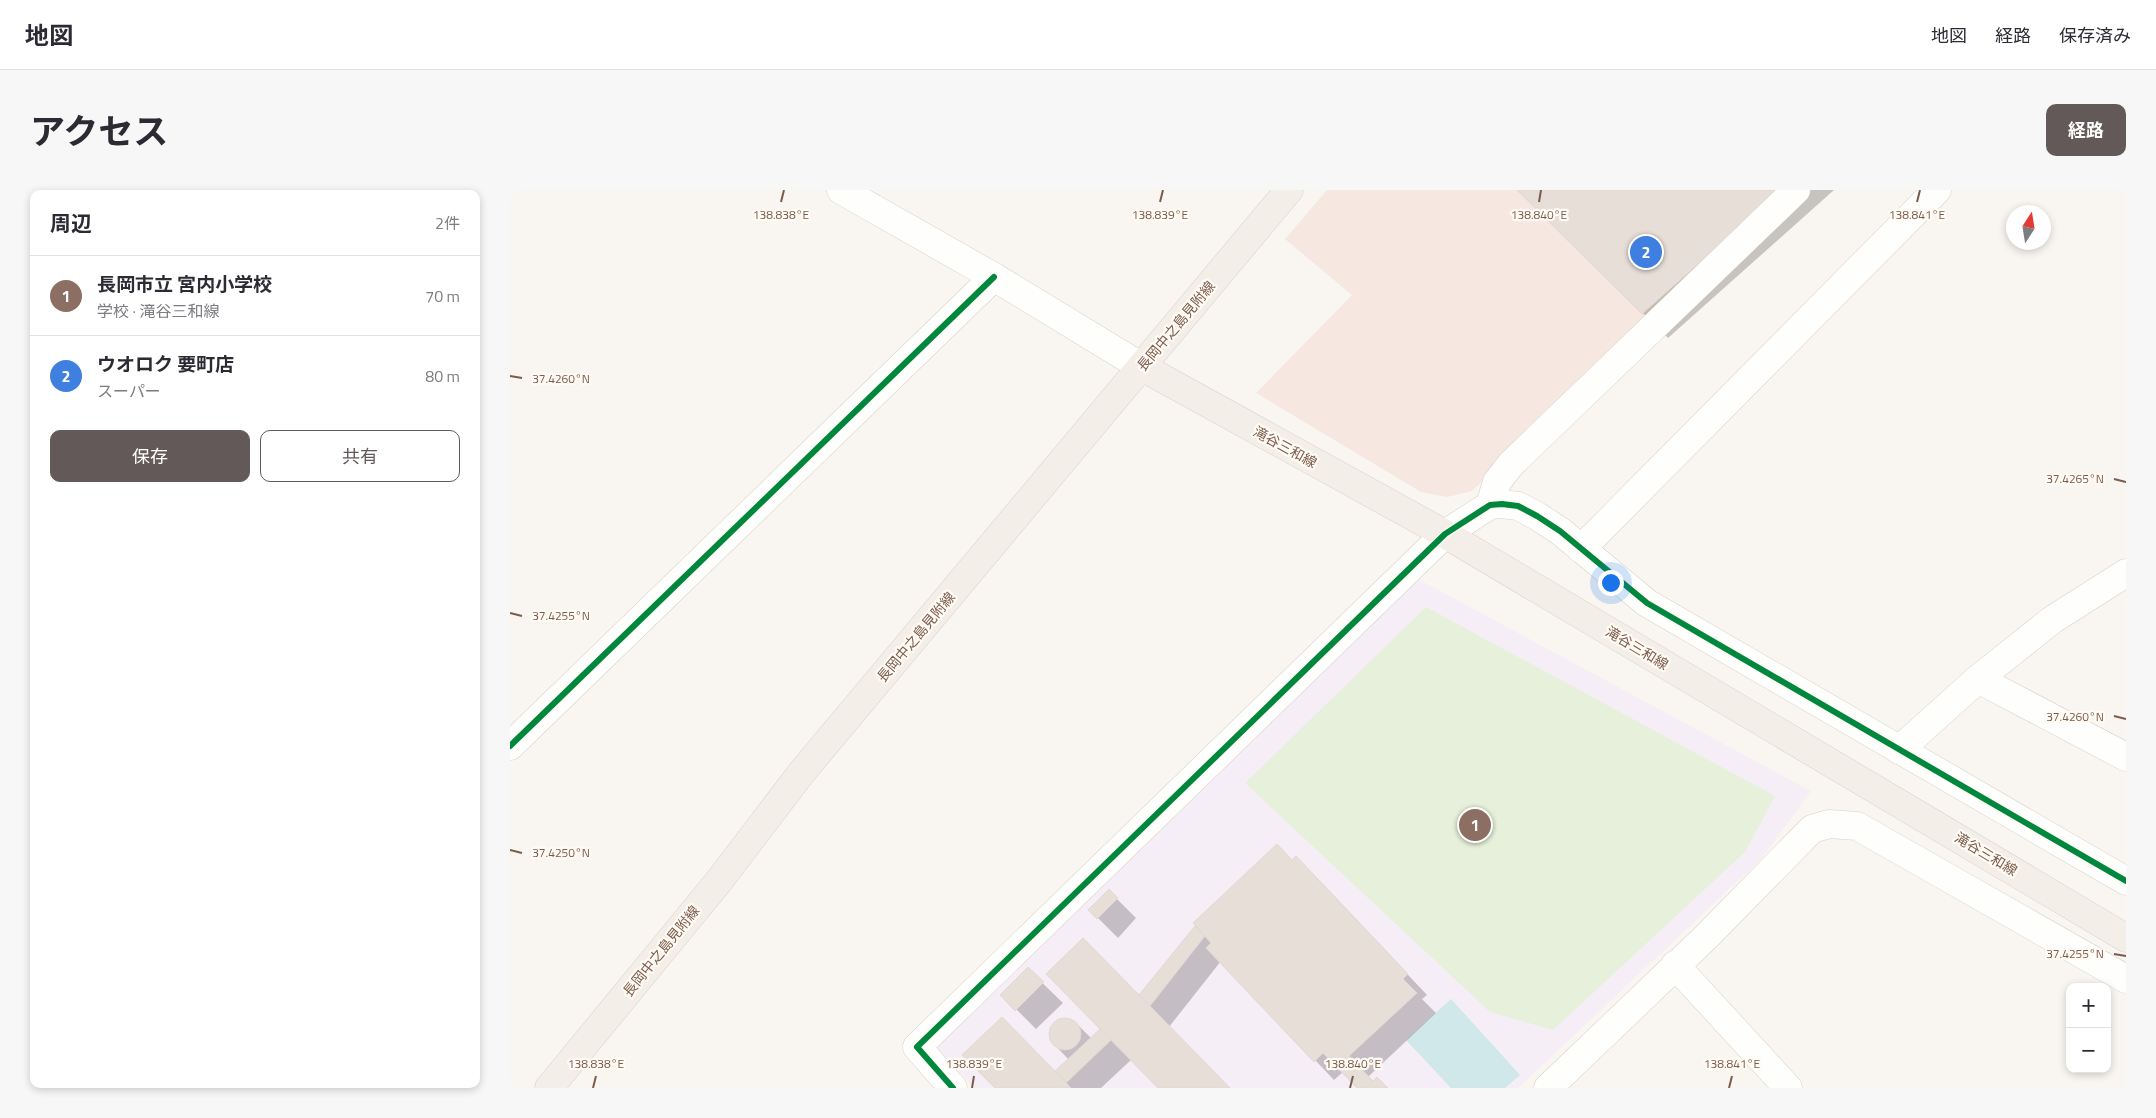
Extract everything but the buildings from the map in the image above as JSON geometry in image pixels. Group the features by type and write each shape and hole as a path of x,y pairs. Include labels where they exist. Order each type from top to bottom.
{"main road":[{"name":"長岡中之島見附線","path":"549,1088 719,882 802,772 1289,190"},
{"name":"滝谷三和線","path":"1142,368 1445,534 2126,938"}],"street":[{"path":"841,190 994,277 1142,368"},
{"path":"1490,505 1497,482 1511,464 1796,190"},
{"path":"1581,549 1937,190"},
{"path":"510,746 994,277"},
{"path":"953,1088 917,1048 1445,534 1490,505 1502,504 1524,509 1552,526 1647,604 2126,881"},
{"path":"1898,750 1978,678 2052,620 2126,573"},
{"path":"1978,678 2126,757"},
{"path":"1548,1088 1706,937 1812,830 1829,824 1857,826 2126,979"},
{"path":"1675,965 1788,1088"}],"shaded area":[{"path":"1327,190 1784,190 1472,491 1447,497 1421,492 1256,393 1352,295 1285,239"},
{"path":"1416,578 1811,791 1761,859 1518,1088 974,1088 936,1047"}],"green space":[{"path":"1426,607 1775,796 1745,852 1553,1030 1490,1012 1245,783"}],"water":[{"path":"1451,999 1520,1075 1505,1088 1451,1088 1406,1040"}],"cycle path":[{"path":"510,746 994,277"},
{"path":"953,1088 917,1047 1445,534 1490,505 1518,506 1537,516 1560,531 1647,603 2126,881"}],"place":[{"name":"ウオロク 要町店","path":"1646,252"},
{"name":"長岡市立 宮内小学校","path":"1475,825"}]}
